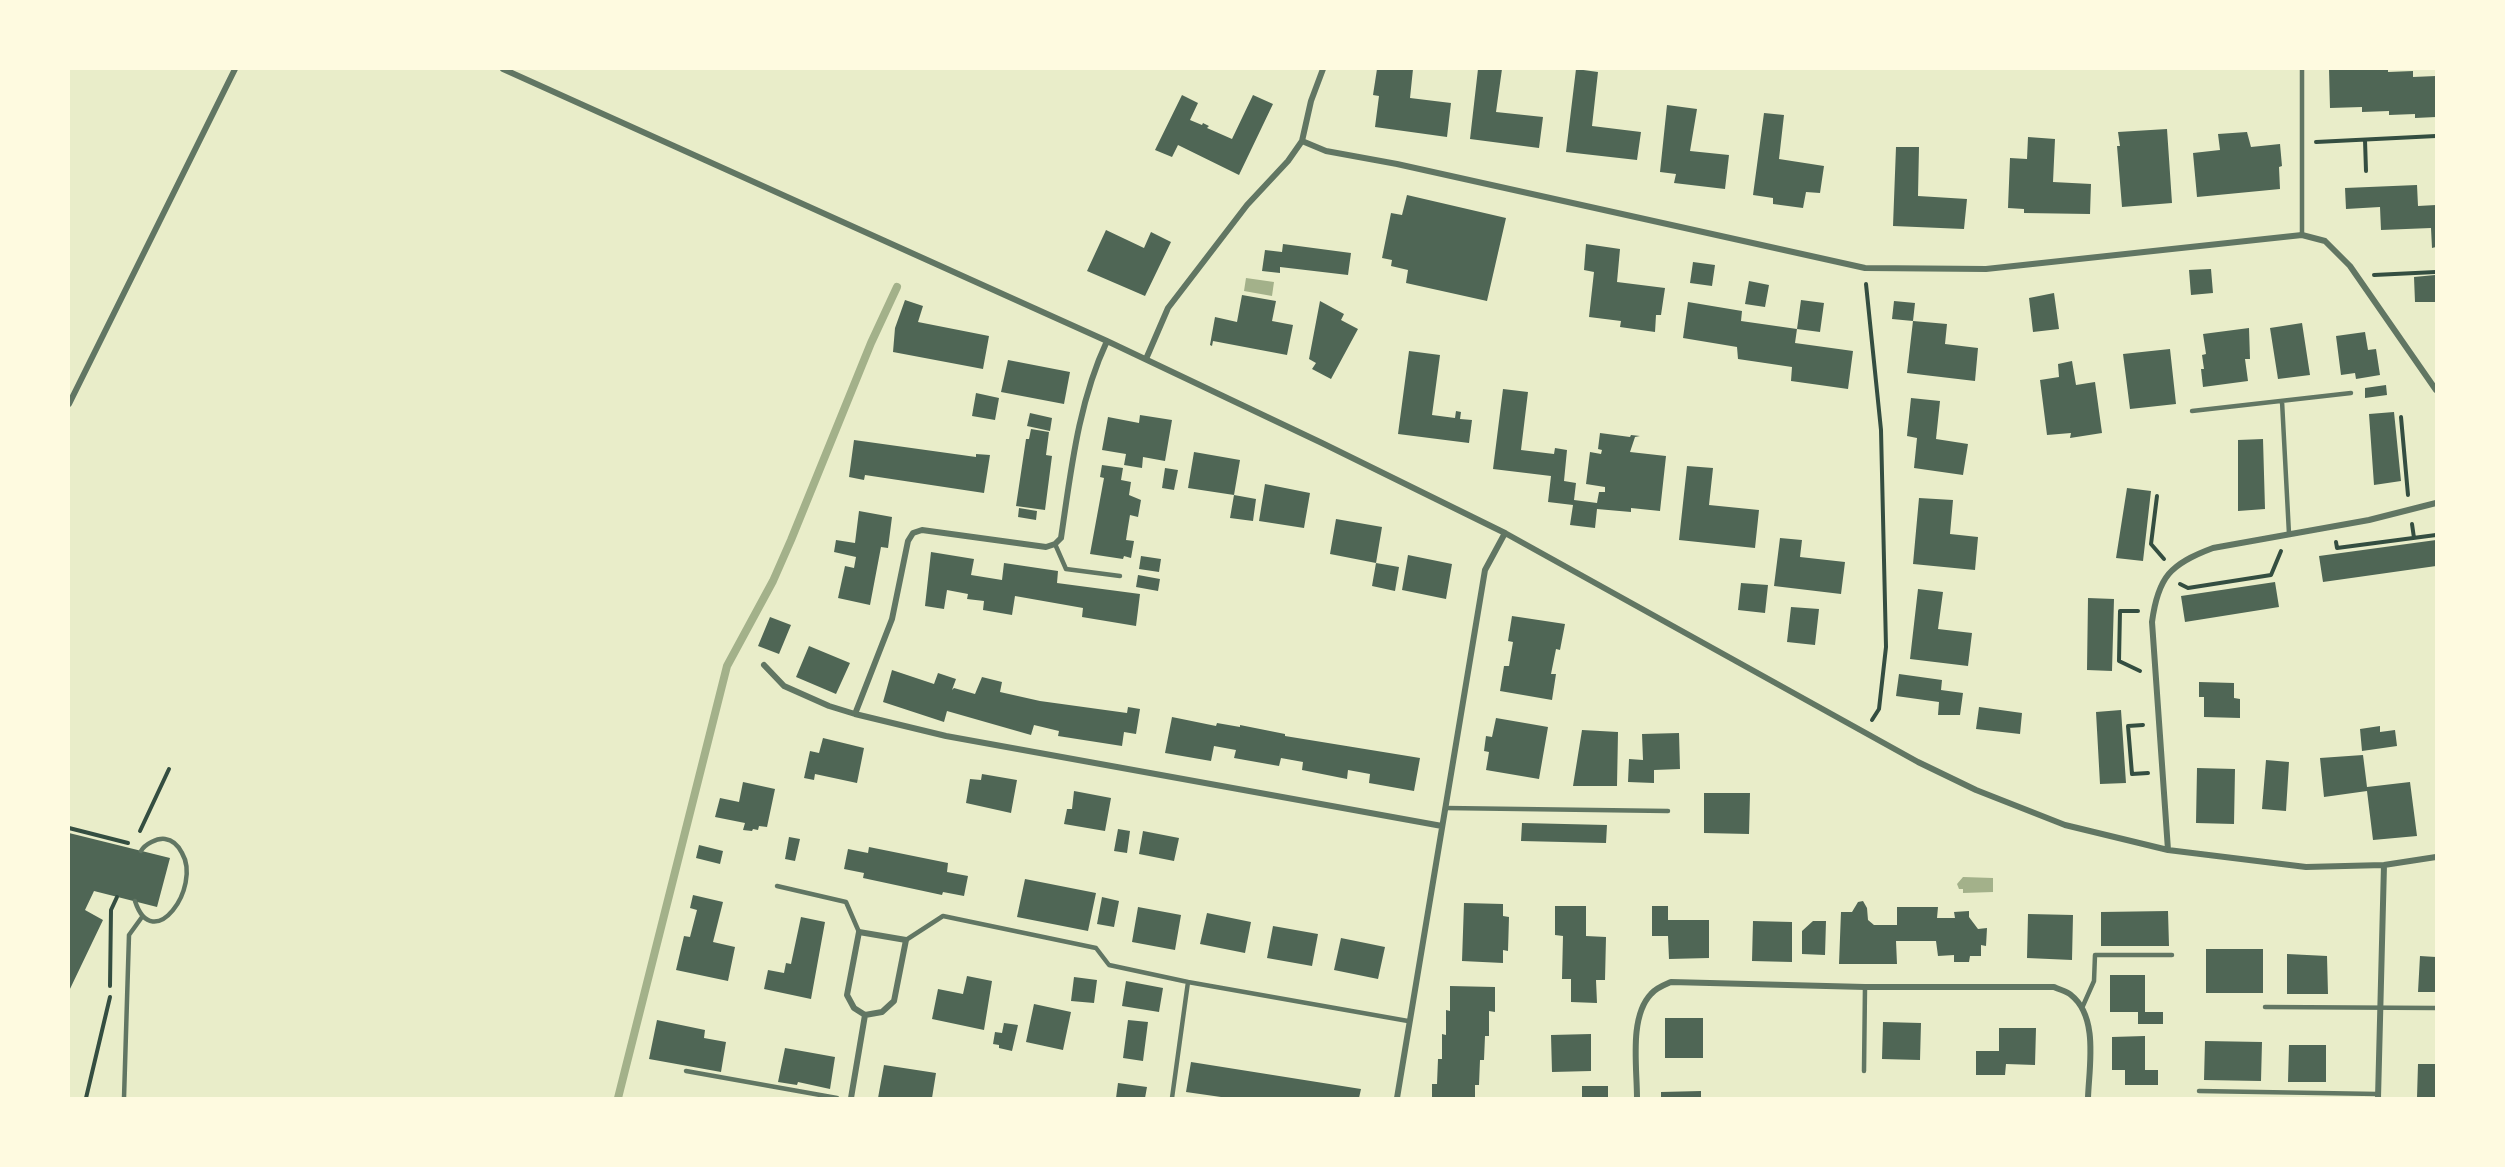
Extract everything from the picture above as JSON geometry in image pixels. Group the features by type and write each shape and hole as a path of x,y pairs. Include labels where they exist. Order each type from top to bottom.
{"street":[{"path":"69,405 235,69"},
{"path":"504,69 1107,340 1505,533 1918,762 1976,790 2065,825 2168,850 2306,867 2384,865 2436,857"},
{"path":"1146,359 1168,308 1247,205 1288,161 1302,141 1311,101 1323,69"},
{"path":"1302,141 1326,152 1397,164 1865,268 1986,269 2302,235 2325,242 2338,252 2358,276 2436,390"},
{"path":"855,714 892,619 908,541 913,533 922,530 1047,547 1055,544 1060,538 1079,421 1095,366 1107,340"},
{"path":"2168,850 2152,622 2155,597 2166,576 2190,556 2213,548 2334,526 2436,503"},
{"path":"1396,1098 1485,570 1505,533"},
{"path":"764,665 784,686 829,706 946,736 1442,826"},
{"path":"2378,1096 2384,865"},
{"path":"859,932 906,940 894,1001 882,1012 866,1016 855,1008 847,995 859,932"},
{"path":"1637,1098 1637,1018 1643,1004 1653,992 1671,982 1865,987 2054,987 2071,994 2082,1008 2089,1026 2088,1098"},
{"path":"851,1098 866,1016"}],"lane":[{"path":"2302,69 2302,235"},
{"path":"2192,411 2351,393"},
{"path":"2282,401 2289,534"},
{"path":"1055,544 1066,569 1120,576"},
{"path":"1445,808 1668,811"},
{"path":"135,901 142,917 150,922 162,920 171,914 184,893 187,869 185,858 172,842 164,839 142,849"},
{"path":"777,886 846,902 859,932"},
{"path":"906,940 943,916 1096,948 1109,965 1188,982 1408,1021"},
{"path":"124,1098 129,935 142,917"},
{"path":"2082,1008 2094,981 2095,955 2172,955"},
{"path":"1172,1098 1188,982"},
{"path":"1864,1071 1865,987"},
{"path":"2265,1007 2436,1008"},
{"path":"686,1071 837,1098"},
{"path":"2199,1091 2378,1096"}],"path":[{"path":"2303,143 2436,136"},
{"path":"2365,140 2366,171"},
{"path":"1865,268 1881,430 1886,647 1879,709"},
{"path":"2358,276 2436,272"},
{"path":"2401,417 2409,510"},
{"path":"2151,544 2157,496"},
{"path":"2334,526 2337,548 2436,535"},
{"path":"2166,576 2188,588 2271,575"},
{"path":"2154,611 2120,611 2119,661 2136,671 2156,670"},
{"path":"2132,774 2128,726 2159,724"},
{"path":"69,828 142,849 140,831 169,769"},
{"path":"86,1098 110,1000 111,910 117,897"}],"shaded area":[{"path":"1246,278 1274,282 1272,296 1244,291"},
{"path":"1963,877 1993,878 1993,892 1963,893 1963,889 1959,889 1957,884"}],"building":[{"path":"1377,69 1413,69 1410,98 1451,103 1447,137 1375,127 1379,96 1373,95"},
{"path":"1478,69 1502,69 1496,112 1543,117 1539,148 1470,139"},
{"path":"1576,69 1598,72 1592,126 1641,132 1637,160 1566,152"},
{"path":"2329,69 2388,69 2388,72 2413,71 2413,77 2436,76 2436,117 2415,118 2415,114 2389,115 2389,111 2362,112 2362,107 2330,108"},
{"path":"1182,95 1198,103 1190,120 1202,125 1203,123 1209,126 1207,128 1232,139 1253,95 1273,104 1239,175 1178,145 1172,157 1155,150"},
{"path":"1667,105 1697,109 1690,151 1729,155 1725,189 1674,183 1676,174 1660,172"},
{"path":"1764,113 1784,115 1779,159 1824,166 1820,193 1806,192 1803,208 1773,204 1773,198 1753,195"},
{"path":"2167,129 2172,203 2122,207 2118,132"},
{"path":"2247,132 2251,147 2280,144 2282,166 2279,167 2280,189 2197,197 2193,153 2220,150 2218,134"},
{"path":"2028,137 2055,139 2053,182 2091,184 2090,214 2024,213 2024,209 2008,208 2010,158 2027,159"},
{"path":"1896,147 1919,147 1918,196 1967,199 1964,229 1893,226"},
{"path":"2417,185 2418,206 2436,205 2436,247 2432,248 2431,228 2381,230 2380,207 2346,209 2345,188"},
{"path":"1407,195 1506,218 1487,301 1406,283 1408,270 1391,266 1392,260 1382,258 1391,213 1402,215"},
{"path":"1106,230 1144,248 1151,232 1171,242 1145,296 1087,271"},
{"path":"1283,244 1351,253 1348,275 1280,267 1280,273 1262,271 1265,250 1282,252"},
{"path":"1586,244 1620,249 1617,282 1665,288 1661,315 1656,315 1655,332 1620,327 1621,321 1589,317 1594,272 1584,270"},
{"path":"1693,262 1715,265 1712,286 1690,283"},
{"path":"2211,269 2213,293 2191,295 2189,270"},
{"path":"2435,275 2435,302 2415,302 2414,277"},
{"path":"1749,281 1769,285 1765,307 1745,304"},
{"path":"2054,293 2059,329 2033,332 2029,298"},
{"path":"1242,295 1276,301 1272,321 1293,325 1287,355 1213,341 1212,346 1210,345 1215,317 1237,322"},
{"path":"905,300 923,306 918,322 989,336 983,369 893,352 895,328"},
{"path":"1801,300 1824,303 1820,332 1797,329"},
{"path":"1320,301 1344,314 1341,320 1358,329 1331,379 1312,369 1316,363 1309,359"},
{"path":"1894,301 1915,303 1913,321 1892,319"},
{"path":"1688,302 1742,311 1741,321 1797,329 1795,343 1853,351 1848,389 1791,381 1792,367 1738,359 1737,347 1683,338"},
{"path":"1913,321 1947,324 1945,344 1978,348 1975,381 1907,373"},
{"path":"2302,323 2310,375 2278,379 2270,328"},
{"path":"2249,328 2250,359 2245,359 2248,381 2203,387 2202,355 2206,354 2203,334"},
{"path":"2365,332 2368,350 2376,349 2380,375 2356,379 2355,373 2341,375 2336,336"},
{"path":"2170,349 2176,404 2130,409 2123,354"},
{"path":"1409,351 1440,355 1432,415 1455,418 1456,411 1461,412 1460,419 1472,420 1469,443 1398,434"},
{"path":"1008,360 1070,372 1064,404 1001,392"},
{"path":"2072,361 2076,385 2095,382 2102,433 2070,438 2071,433 2047,435 2040,380 2059,377 2058,364"},
{"path":"2386,385 2387,395 2365,398 2365,388"},
{"path":"1503,389 1528,392 1521,450 1554,454 1555,448 1567,450 1564,481 1576,483 1574,500 1597,503 1599,492 1605,492 1605,487 1586,484 1590,452 1601,454 1602,450 1598,449 1600,433 1640,436 1635,437 1630,452 1666,456 1660,511 1631,508 1631,512 1597,509 1595,528 1570,525 1573,505 1548,502 1551,476 1493,469"},
{"path":"976,393 999,398 995,420 972,416"},
{"path":"1911,398 1940,401 1936,439 1968,444 1963,475 1914,468 1917,438 1907,436"},
{"path":"2394,412 2401,481 2374,485 2369,414"},
{"path":"1030,413 1052,418 1050,431 1027,426"},
{"path":"1140,415 1172,420 1165,461 1143,457 1142,468 1124,465 1126,454 1102,450 1108,417 1139,423"},
{"path":"1031,429 1049,432 1046,455 1052,456 1045,510 1016,506 1026,439 1029,439"},
{"path":"2263,439 2265,509 2238,511 2238,440"},
{"path":"854,440 976,457 976,454 990,455 984,493 865,475 864,480 849,477"},
{"path":"1194,452 1240,460 1234,495 1188,488"},
{"path":"1102,465 1123,468 1121,480 1131,482 1129,495 1141,500 1138,517 1130,515 1126,540 1134,541 1131,558 1090,554 1104,478 1100,477"},
{"path":"1687,466 1713,468 1709,505 1759,510 1755,548 1679,540"},
{"path":"1165,468 1178,470 1174,490 1162,488"},
{"path":"1265,484 1310,493 1304,528 1259,521"},
{"path":"2127,488 2151,491 2143,561 2116,558"},
{"path":"1234,495 1256,499 1253,521 1230,518"},
{"path":"1919,498 1953,500 1950,534 1978,537 1975,570 1913,564"},
{"path":"1019,508 1037,511 1036,520 1018,517"},
{"path":"859,511 892,517 888,548 881,547 870,605 838,598 845,566 854,568 856,557 834,552 836,540 855,543"},
{"path":"1336,519 1382,527 1376,563 1330,554"},
{"path":"1780,538 1802,540 1800,557 1845,562 1841,594 1774,586"},
{"path":"2436,540 2436,566 2323,582 2319,556"},
{"path":"931,552 974,559 971,575 1002,580 1004,563 1058,571 1057,583 1140,594 1136,626 1082,617 1083,608 1015,596 1012,615 983,610 984,601 967,599 968,594 947,590 944,609 925,606"},
{"path":"1408,555 1452,564 1446,599 1402,590"},
{"path":"1141,556 1161,559 1159,572 1139,569"},
{"path":"1376,563 1399,567 1395,591 1372,586"},
{"path":"1138,575 1160,579 1158,591 1136,587"},
{"path":"2275,582 2279,607 2185,622 2181,596"},
{"path":"1741,583 1768,585 1765,613 1738,610"},
{"path":"1918,589 1943,592 1938,629 1972,633 1968,666 1910,659"},
{"path":"2088,598 2114,599 2112,671 2087,670"},
{"path":"1791,607 1819,609 1815,645 1787,642"},
{"path":"1512,616 1565,624 1560,650 1556,649 1551,674 1556,674 1552,700 1500,691 1504,666 1509,666 1513,642 1508,641"},
{"path":"770,617 791,625 779,654 758,646"},
{"path":"809,646 850,663 836,694 796,677"},
{"path":"892,670 934,684 938,673 956,679 952,690 954,688 975,694 982,677 1002,682 1000,692 1040,701 1127,713 1128,707 1140,709 1136,734 1124,732 1122,746 1058,736 1059,731 1034,725 1031,735 947,711 944,722 883,702"},
{"path":"1899,674 1942,680 1941,690 1963,693 1960,715 1938,715 1939,702 1896,696"},
{"path":"2199,682 2234,683 2234,698 2240,699 2240,718 2204,717 2204,697 2199,697"},
{"path":"1979,707 2022,713 2020,734 1976,729"},
{"path":"2121,710 2126,783 2100,784 2096,712"},
{"path":"1172,717 1216,726 1217,723 1240,727 1240,725 1285,734 1285,736 1420,758 1414,791 1369,783 1370,774 1348,770 1347,779 1302,770 1303,762 1281,758 1279,766 1234,758 1236,750 1214,746 1211,761 1165,753"},
{"path":"1496,718 1548,727 1539,779 1486,770 1489,752 1484,751 1486,736 1492,737"},
{"path":"2380,726 2380,732 2395,730 2397,746 2362,751 2360,729"},
{"path":"1582,730 1618,732 1617,786 1573,786"},
{"path":"1679,733 1680,769 1654,770 1654,783 1628,782 1629,759 1643,760 1642,734"},
{"path":"823,738 864,748 857,783 815,774 814,780 804,778 810,751 819,753"},
{"path":"2363,755 2367,787 2410,782 2417,836 2373,840 2367,791 2324,797 2320,758"},
{"path":"2266,760 2289,762 2286,811 2262,809"},
{"path":"2197,768 2235,769 2234,824 2196,823"},
{"path":"982,774 1017,780 1011,813 966,803 970,779 981,780"},
{"path":"743,782 775,789 767,827 759,826 758,830 753,829 752,831 743,830 745,823 715,817 720,798 739,802"},
{"path":"1074,791 1111,798 1105,831 1064,824 1067,809 1072,809"},
{"path":"1704,793 1750,793 1749,834 1704,833"},
{"path":"1522,823 1607,825 1606,843 1521,841"},
{"path":"1118,829 1130,831 1127,853 1114,851"},
{"path":"1143,831 1179,838 1174,861 1139,854"},
{"path":"69,833 170,858 157,907 94,891 85,910 103,920 69,991"},
{"path":"789,837 800,839 795,861 785,859"},
{"path":"699,845 723,851 720,864 696,858"},
{"path":"869,847 948,863 947,872 968,876 964,896 943,892 942,895 863,878 864,873 844,869 848,849 868,853"},
{"path":"1025,879 1096,893 1088,931 1017,917"},
{"path":"693,895 723,902 713,942 735,947 728,981 676,970 684,936 690,937 697,910 690,908"},
{"path":"1102,897 1119,901 1114,927 1097,924"},
{"path":"1863,901 1867,908 1868,920 1874,925 1897,925 1897,907 1938,907 1937,918 1955,918 1954,912 1969,911 1969,917 1978,929 1987,928 1986,946 1981,945 1981,956 1970,956 1969,962 1954,962 1954,955 1938,956 1936,941 1896,941 1897,964 1839,964 1841,912 1852,912 1858,902"},
{"path":"1464,903 1503,904 1503,916 1509,917 1508,951 1503,950 1503,963 1462,961"},
{"path":"1555,906 1586,906 1586,936 1606,937 1605,980 1596,980 1597,1003 1571,1002 1571,979 1562,979 1563,936 1555,935"},
{"path":"1652,906 1668,906 1668,920 1709,920 1709,958 1669,959 1668,936 1652,936"},
{"path":"1138,907 1181,915 1175,950 1132,942"},
{"path":"2168,911 2169,946 2101,946 2101,912"},
{"path":"1207,913 1251,922 1245,953 1200,944"},
{"path":"2028,914 2073,915 2072,960 2027,958"},
{"path":"801,917 825,922 811,999 764,989 768,970 784,973 786,963 791,964"},
{"path":"1753,921 1792,922 1792,962 1752,961"},
{"path":"1813,921 1826,921 1825,955 1802,954 1802,931"},
{"path":"1273,926 1318,934 1312,966 1267,958"},
{"path":"1341,938 1385,947 1378,979 1334,970"},
{"path":"2206,949 2263,949 2263,993 2206,993"},
{"path":"2287,954 2327,956 2328,994 2287,994"},
{"path":"2420,956 2436,957 2436,992 2418,992"},
{"path":"2110,975 2145,975 2145,1012 2163,1012 2163,1024 2138,1024 2138,1012 2110,1012"},
{"path":"967,976 992,981 984,1030 932,1019 938,989 963,994"},
{"path":"1074,977 1097,980 1094,1003 1071,1001"},
{"path":"1126,981 1163,988 1159,1012 1122,1006"},
{"path":"1450,986 1495,987 1495,1012 1489,1011 1489,1036 1485,1036 1484,1060 1480,1060 1479,1085 1475,1085 1475,1098 1432,1098 1432,1084 1437,1084 1438,1059 1442,1059 1442,1034 1446,1035 1446,1010 1450,1011"},
{"path":"1034,1004 1071,1012 1063,1050 1026,1042"},
{"path":"1665,1018 1703,1018 1703,1058 1665,1058"},
{"path":"657,1020 705,1030 704,1038 726,1042 721,1072 649,1059"},
{"path":"1128,1020 1148,1022 1143,1061 1123,1058"},
{"path":"1883,1022 1921,1023 1920,1060 1882,1059"},
{"path":"1004,1023 1018,1025 1012,1051 993,1044 995,1032 1002,1033"},
{"path":"1999,1028 2036,1028 2035,1065 2006,1064 2005,1075 1976,1075 1976,1051 1999,1051"},
{"path":"1591,1034 1591,1071 1552,1072 1551,1035"},
{"path":"2145,1036 2145,1070 2158,1070 2158,1085 2125,1085 2125,1070 2112,1070 2112,1037"},
{"path":"2205,1041 2262,1042 2261,1081 2204,1080"},
{"path":"2289,1045 2326,1045 2326,1082 2288,1082"},
{"path":"785,1048 835,1057 830,1089 798,1082 797,1085 778,1082"},
{"path":"1191,1062 1361,1089 1359,1098 1228,1098 1186,1092"},
{"path":"2418,1064 2436,1064 2436,1098 2417,1098"},
{"path":"884,1065 936,1073 932,1098 878,1098"},
{"path":"1118,1083 1147,1087 1145,1098 1116,1098"},
{"path":"1582,1086 1608,1086 1608,1098 1582,1098"},
{"path":"1701,1091 1701,1098 1661,1098 1661,1092"}],"waterway":[{"path":"618,1098 727,666 773,581 871,343 897,287"}]}
